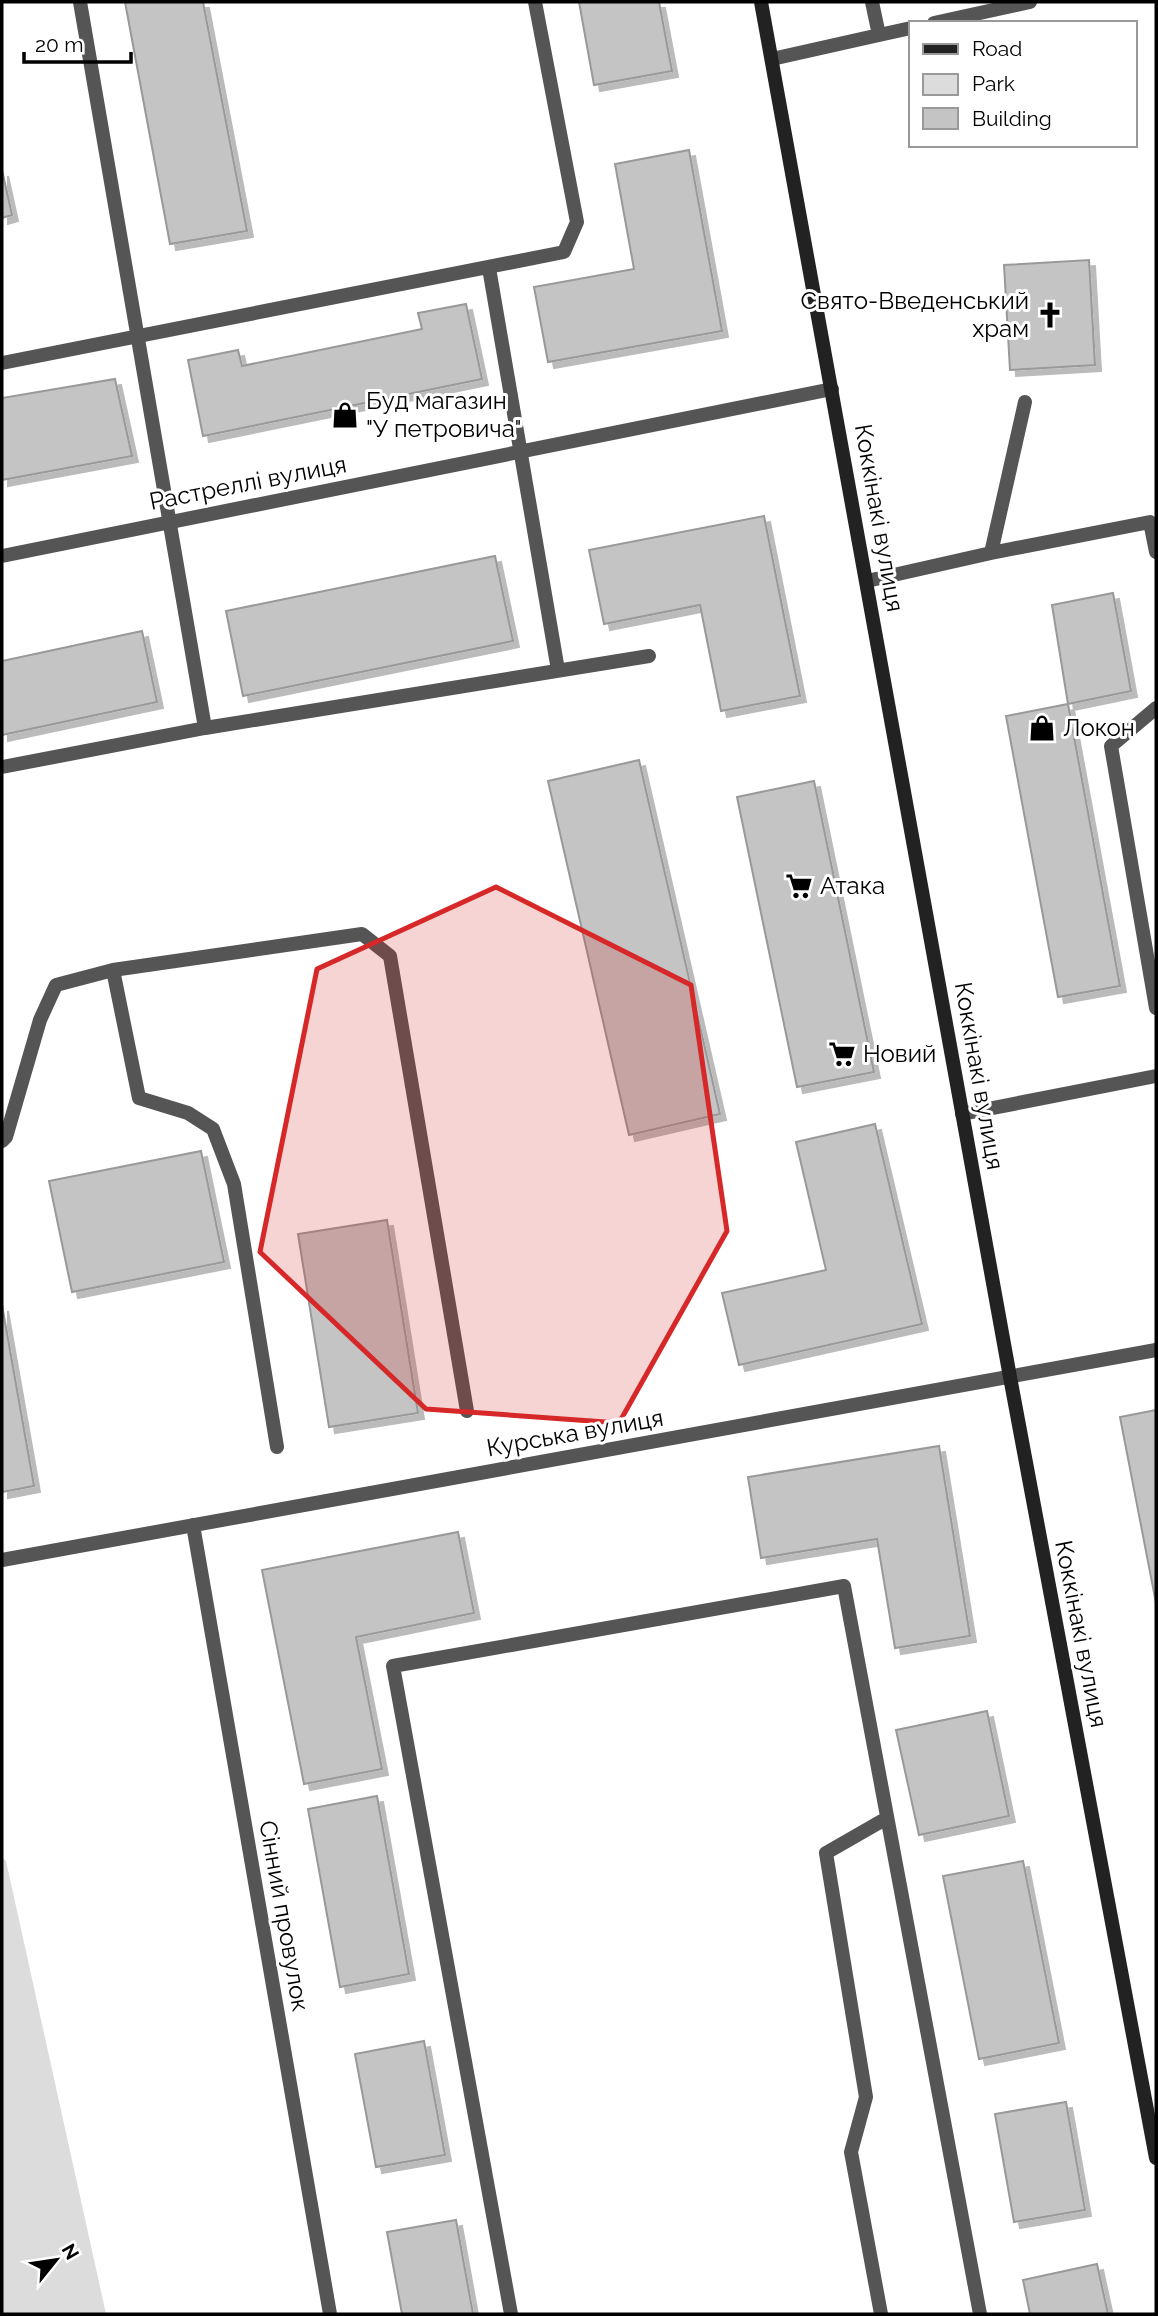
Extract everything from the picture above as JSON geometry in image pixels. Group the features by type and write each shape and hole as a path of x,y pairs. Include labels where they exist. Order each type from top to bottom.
{"street":[{"path":"80,2 205,728"},
{"path":"2,363 564,252 577,222 535,2"},
{"name":"Коккінакі вулиця","path":"761,2 1010,1377 1156,2158"},
{"path":"872,2 878,35"},
{"path":"943,21 1030,2"},
{"path":"772,59 909,28"},
{"path":"489,268 558,670"},
{"name":"Растреллі вулиця","path":"2,556 832,389"},
{"path":"991,553 1025,402"},
{"path":"867,581 991,553 1150,522 1156,552"},
{"path":"2,768 205,728 649,656"},
{"path":"1156,708 1111,746 1156,1008"},
{"path":"2,1141 40,1020 56,985 113,970 362,934 390,956 467,1411"},
{"path":"113,970 139,1098 188,1113 213,1129 234,1184 277,1447"},
{"path":"962,1114 1156,1076"},
{"name":"Курська вулиця","path":"2,1560 1156,1350"},
{"name":"Сінний провулок","path":"193,1525 330,2314"},
{"path":"511,2314 393,1666 844,1586 980,2314"},
{"path":"881,2314 851,2152 866,2097 826,1853 887,1818"}],"highlighted area":[{"path":"496,887 691,985 727,1231 619,1423 426,1409 260,1252 317,969"}],"green space":[{"path":"2,1857 6,1861 106,2314 2,2314"}],"building":[{"path":"125,2 203,2 247,231 170,244"},
{"path":"579,2 659,2 672,71 594,85"},
{"path":"689,150 722,331 548,362 534,287 634,269 615,164"},
{"path":"2,170 12,215 2,218"},
{"name":"Свято-Введенський храм","path":"1089,260 1095,365 1010,370 1004,265"},
{"path":"466,304 482,379 203,436 188,360 238,350 242,366 422,329 418,313"},
{"path":"115,379 132,456 2,480 2,398"},
{"path":"764,516 800,696 721,711 700,605 604,624 589,550"},
{"path":"495,556 513,641 243,696 226,611"},
{"path":"1113,593 1131,691 1068,704 1052,605"},
{"path":"142,631 157,702 2,735 2,661"},
{"path":"1068,704 1120,986 1058,997 1006,716"},
{"path":"639,760 720,1114 629,1135 548,781"},
{"path":"814,781 874,1072 797,1087 737,797"},
{"path":"875,1124 922,1324 739,1365 722,1293 826,1270 796,1142"},
{"path":"201,1151 224,1262 72,1292 49,1181"},
{"path":"387,1220 418,1413 329,1427 298,1234"},
{"path":"2,1305 34,1486 2,1492"},
{"path":"1156,1410 1156,1603 1120,1417"},
{"path":"939,1446 970,1636 895,1648 877,1539 761,1558 748,1477"},
{"path":"458,1532 474,1613 356,1637 382,1769 304,1784 262,1570"},
{"path":"987,1711 1009,1816 919,1835 896,1730"},
{"path":"377,1796 409,1974 340,1987 308,1809"},
{"path":"1023,1861 1059,2043 979,2059 943,1876"},
{"path":"424,2041 445,2155 376,2167 355,2054"},
{"path":"1066,2102 1085,2210 1014,2222 995,2114"},
{"path":"456,2220 473,2314 402,2314 387,2232"},
{"path":"1097,2264 1108,2314 1030,2314 1023,2280"}],"place":[{"name":"Свято-Введенський храм","path":"1050,315"},
{"name":"Буд магазин \"У петровича\"","path":"345,415"},
{"name":"Локон","path":"1042,728"},
{"name":"Атака","path":"799,886"},
{"name":"Новий","path":"842,1054"}]}
